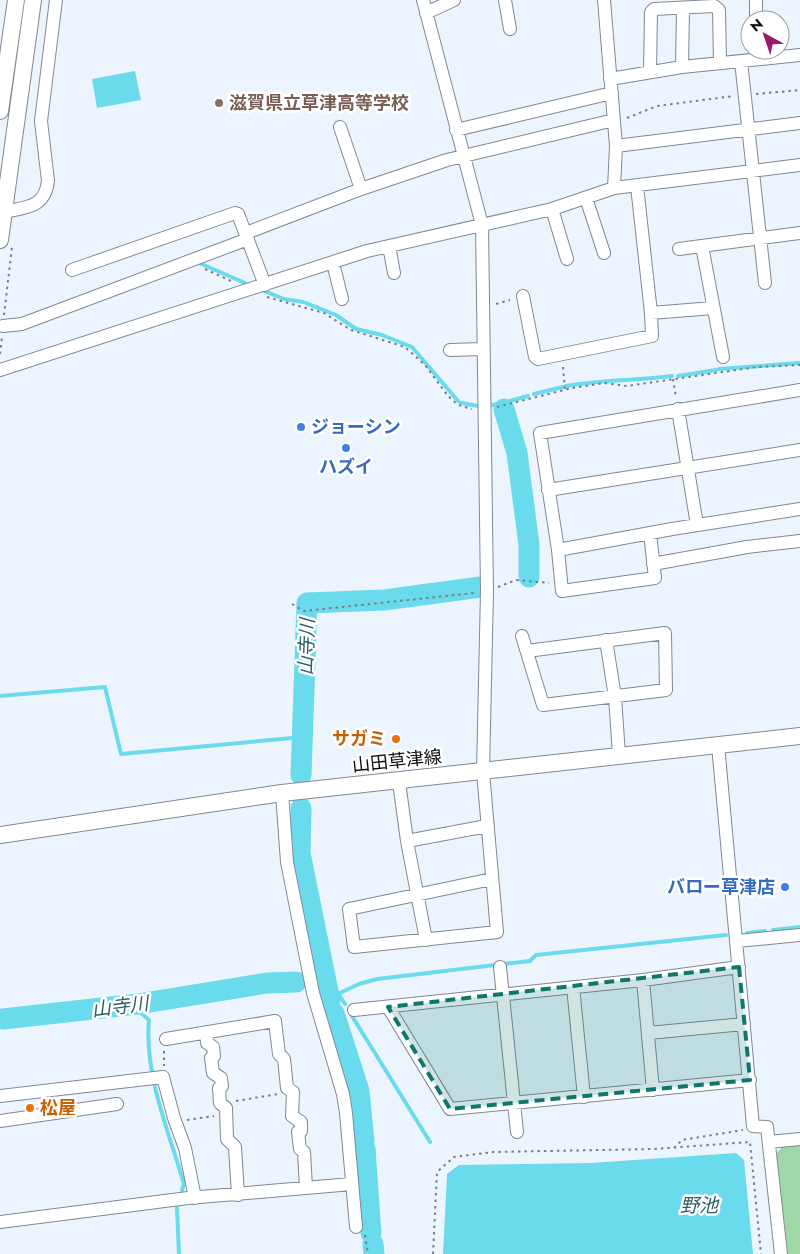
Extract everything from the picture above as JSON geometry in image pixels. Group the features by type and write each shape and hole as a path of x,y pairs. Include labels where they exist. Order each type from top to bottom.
{"main road":[{"path":"0,110 16,0"},
{"path":"0,240 33,0"},
{"name":"山田草津線","path":"0,836 282,793 399,782 800,736"}],"street":[{"path":"3,210 39,202 47,191 48,181 41,121 56,0"},
{"path":"423,0 462,158 482,225 482,349 487,591 483,772 497,932 356,949 348,910 492,879"},
{"path":"426,13 454,0"},
{"path":"505,0 510,30"},
{"path":"604,0 610,79 617,120 614,188"},
{"path":"650,72 651,12 654,9 714,6 718,10 720,63"},
{"path":"682,66 683,9"},
{"path":"610,79 682,66 741,61 759,237 766,283"},
{"path":"456,130 612,93"},
{"path":"3,326 22,324 361,189 447,160 617,120"},
{"path":"616,146 800,123"},
{"path":"340,127 361,189"},
{"path":"0,370 389,246 552,209 614,188 800,165"},
{"path":"523,296 534,357 538,359 652,336 637,186"},
{"path":"586,198 604,253"},
{"path":"552,209 568,258"},
{"path":"72,270 235,213 238,214 266,285"},
{"path":"679,249 800,232"},
{"path":"389,246 394,273"},
{"path":"702,246 723,357"},
{"path":"332,263 342,298"},
{"path":"651,313 714,308"},
{"path":"450,350 482,349"},
{"path":"650,533 655,578 562,591 558,550 540,433 800,390"},
{"path":"678,409 697,525"},
{"path":"548,490 800,450"},
{"path":"558,550 800,509"},
{"path":"653,564 747,547 800,541"},
{"path":"522,636 543,706 666,690 665,633 527,651"},
{"path":"606,640 614,697 619,756"},
{"path":"718,745 753,1126 767,1127 781,1254"},
{"path":"399,782 407,841 419,894 426,940"},
{"path":"282,793 287,862 313,993 343,1094 352,1184 360,1228"},
{"path":"407,841 487,826"},
{"path":"737,941 800,935"},
{"path":"500,967 517,1132"},
{"path":"354,1010 502,993 643,980 739,967"},
{"path":"643,980 653,1090"},
{"path":"573,987 584,1097"},
{"path":"388,1007 450,1109 750,1080"},
{"path":"166,1039 275,1021 278,1054 284,1059 287,1088 292,1092 292,1116 300,1122 300,1130 298,1132 300,1149 304,1152 306,1188"},
{"path":"648,1033 744,1024"},
{"path":"206,1032 208,1043 213,1047 214,1056 211,1058 214,1073 221,1078 222,1086 219,1088 220,1103 226,1108 227,1139 235,1147 238,1195"},
{"path":"0,1096 163,1077 174,1118 185,1148 196,1198"},
{"path":"0,1121 117,1104"},
{"path":"769,1142 800,1139"},
{"path":"0,1222 196,1198 352,1184"}],"path":[{"path":"617,120 657,106 800,90"},
{"path":"482,309 523,296"},
{"path":"561,354 565,390"},
{"path":"673,379 678,409"},
{"path":"292,604 304,611 487,591 516,580 561,583"},
{"path":"220,1103 292,1092"},
{"path":"182,1121 227,1115"},
{"path":"674,1148 682,1140 742,1130 753,1126"},
{"path":"433,1254 437,1172 454,1157 526,1151 674,1148 750,1142 761,1254"},
{"path":"360,1228 368,1254"}],"highlighted area":[{"path":"739,967 750,1080 450,1109 388,1007"}],"green space":[{"path":"800,1145 800,1254 788,1254 776,1154 782,1147"}],"water":[{"path":"135,71 141,100 97,108 92,79"},
{"name":"野池","path":"736,1153 744,1160 753,1254 443,1254 447,1174 459,1165 591,1163"}],"waterway":[{"path":"197,262 245,283"},
{"path":"262,290 284,299 303,302"},
{"path":"306,303 336,315 356,329 382,335 412,347 458,401"},
{"path":"719,369 800,363"},
{"path":"678,376 716,370"},
{"path":"566,386 672,376"},
{"path":"534,394 563,387"},
{"path":"510,401 528,396"},
{"name":"山寺川","path":"493,405 507,402"},
{"path":"461,403 478,406"},
{"name":"山寺川","path":"504,409 517,453 529,545 529,577"},
{"name":"山寺川","path":"301,775 307,603 384,600 481,587"},
{"path":"0,696 105,687 121,754 303,737"},
{"name":"山寺川","path":"301,808 300,853 330,1001"},
{"path":"773,930 800,927"},
{"path":"747,933 765,931"},
{"path":"329,998 359,984 377,979 530,961 536,955 726,935"},
{"name":"山寺川","path":"3,1019 138,1004 267,983 296,982"},
{"path":"339,995 345,1004"},
{"path":"138,1004 141,1013 149,1020 150,1062 159,1103 184,1184 182,1190"},
{"path":"334,1013 359,1091 364,1141"},
{"path":"352,1016 430,1142"},
{"path":"365,1149 371,1233"},
{"path":"177,1208 179,1254"},
{"path":"373,1244 374,1254"}],"place":[{"name":"滋賀県立草津高等学校","path":"219,103"},
{"name":"ジョーシン","path":"301,427"},
{"name":"ハズイ","path":"346,448"},
{"name":"サガミ","path":"396,739"},
{"name":"バロー草津店","path":"785,887"},
{"name":"松屋","path":"30,1108"}]}
